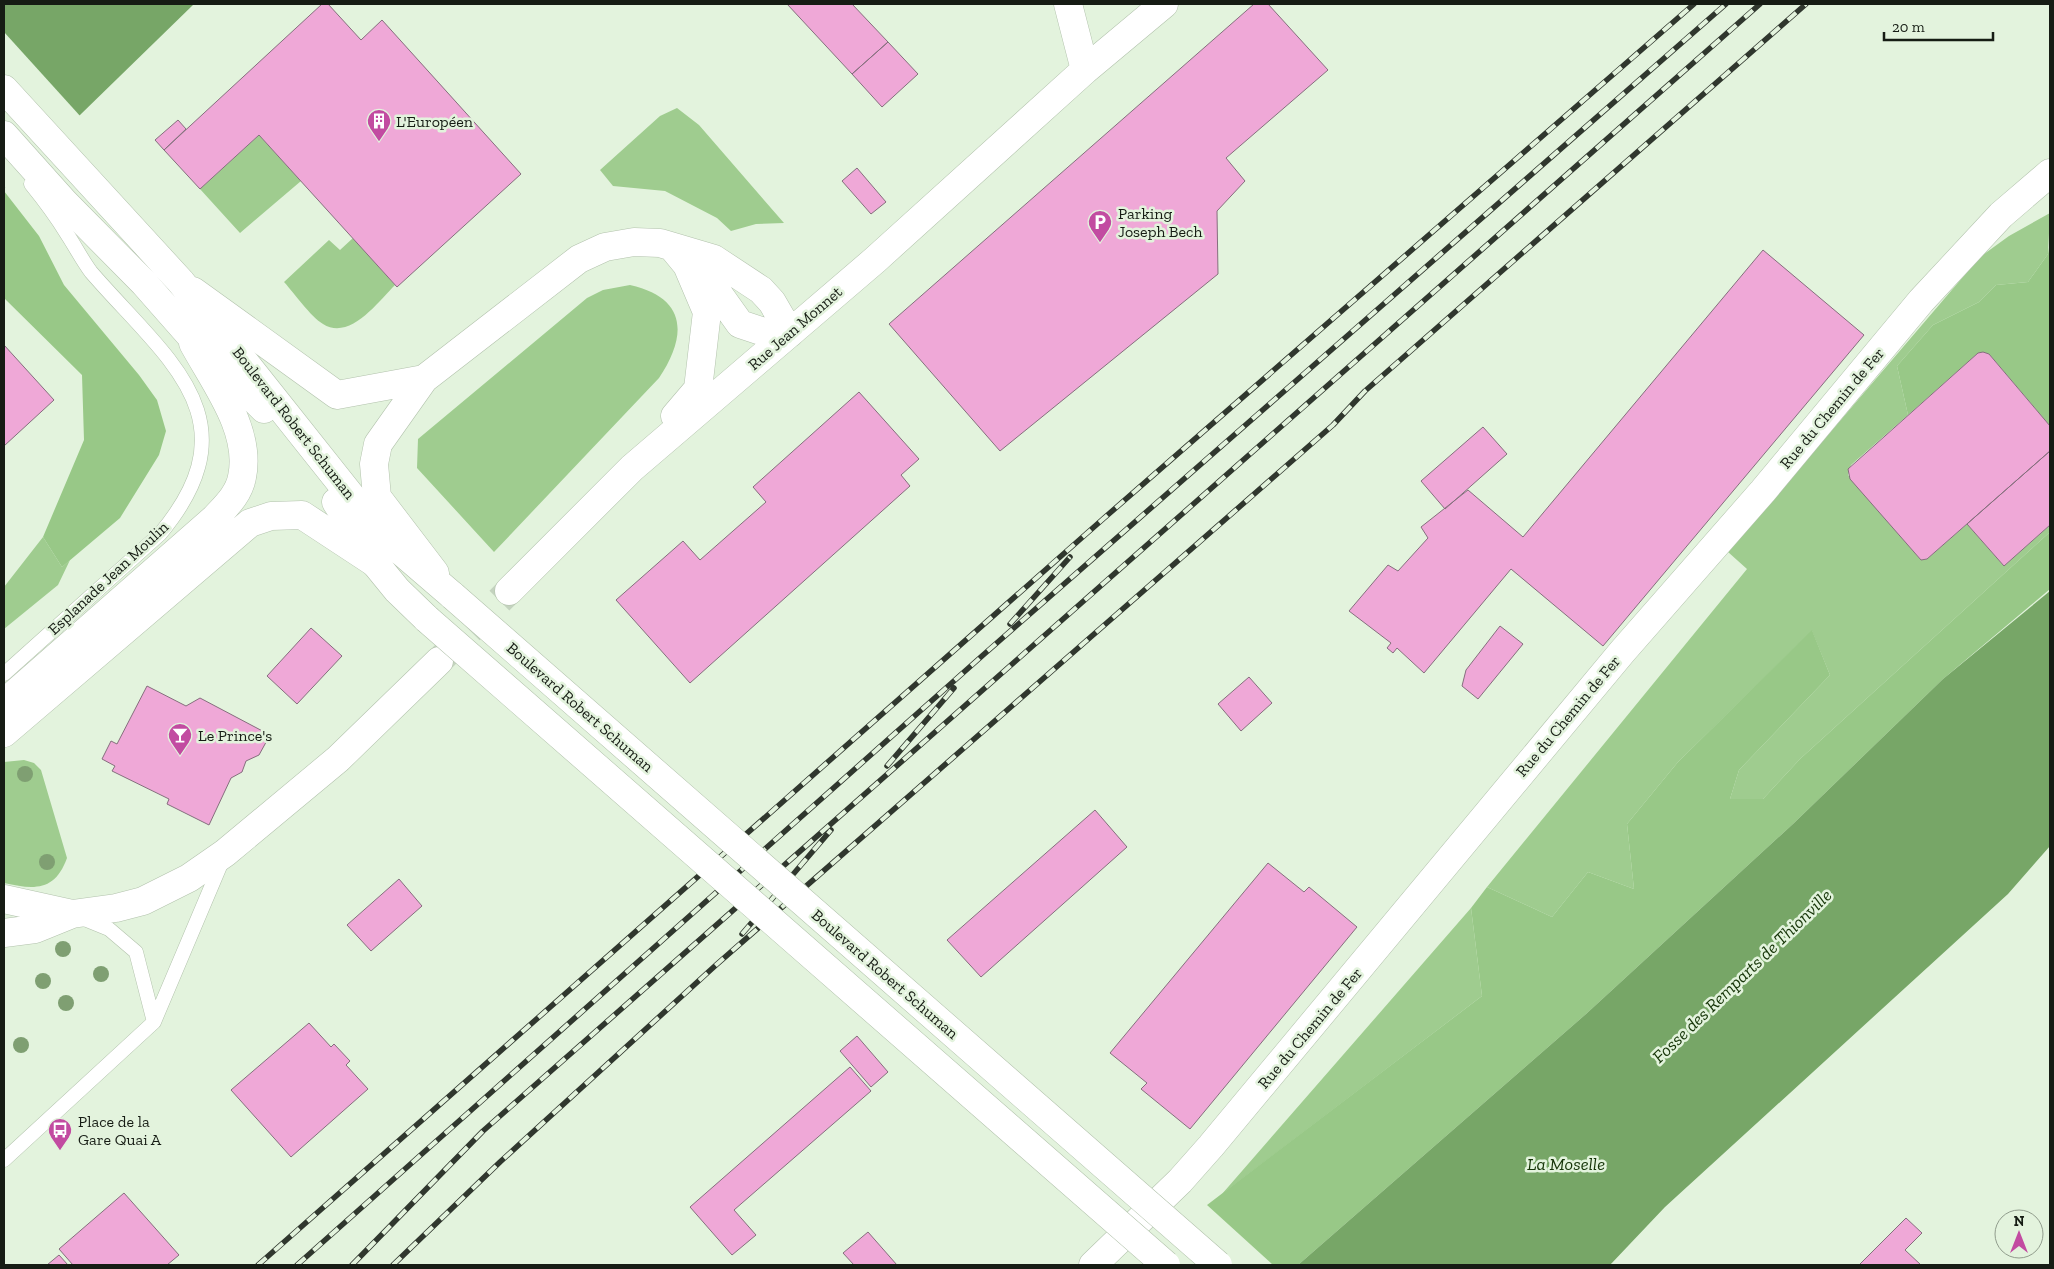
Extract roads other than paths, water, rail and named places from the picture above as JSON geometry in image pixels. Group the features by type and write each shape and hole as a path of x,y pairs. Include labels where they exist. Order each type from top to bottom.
{"street":[{"path":"1068,4 1085,70"},
{"name":"Rue Jean Monnet","path":"509,591 632,468 875,260 1085,70 1164,4"},
{"name":"Boulevard Robert Schuman","path":"4,89 181,282 382,535 1218,1265"},
{"name":"Boulevard Robert Schuman","path":"4,135 59,207 144,283 188,333 261,405 300,459 335,500 375,563 397,590 427,619 1166,1265"},
{"name":"Rue du Chemin de Fer","path":"1093,1265 1180,1181 1211,1146 1622,652 1763,491 1921,301 2001,216 2050,173"},
{"path":"453,596 377,497 374,478 378,444 424,379 578,259 605,247 634,242 660,244 714,259 754,285 772,302 790,333"},
{"path":"673,248 711,281 730,312 740,324 764,332 790,333"},
{"path":"632,468 698,389 707,312 687,265 673,248"},
{"path":"181,282 337,396 424,379"},
{"name":"Esplanade Jean Moulin","path":"4,703 215,518 234,497 242,478 243,449 235,420 188,333"},
{"path":"4,733 250,523 271,516 302,515 375,563"},
{"path":"4,933 35,929 72,914 116,908 143,901 189,878 225,853 338,759 439,661"},
{"path":"4,899 72,914"}],"lane":[{"name":"Esplanade Jean Moulin","path":"4,148 59,207 90,270 174,365 196,401 202,424 202,450 192,486 179,510 160,534 4,674"},
{"path":"4,1160 154,1022 225,853"},
{"path":"72,914 109,929 136,952 154,1022"}],"water":[{"path":"4,4 194,4 4,189"},
{"name":"La Moselle","path":"2050,591 2050,846 2008,894 1665,1207 1610,1265 1298,1265 1586,1014 1794,823 1943,679"}],"tunnel":[{"path":"440,660 509,591"}],"railway":[{"path":"258,1265 1103,519 1694,4"},
{"path":"297,1265 982,656 1726,4"},
{"path":"352,1265 483,1131 1760,4"},
{"path":"393,1265 500,1162 716,965 1333,425 1365,391 1806,4"},
{"path":"1010,624 1070,557"},
{"path":"887,766 954,688"},
{"path":"742,934 831,830"}],"place":[{"name":"L'Européen","path":"379,142"},
{"name":"Parking Joseph Bech","path":"1100,243"},
{"name":"Le Prince's","path":"180,756"},
{"name":"Place de la Gare Quai A","path":"60,1151"}],"water label":[{"name":"Fosse des Remparts de Thionville","path":"1742,976"}]}
